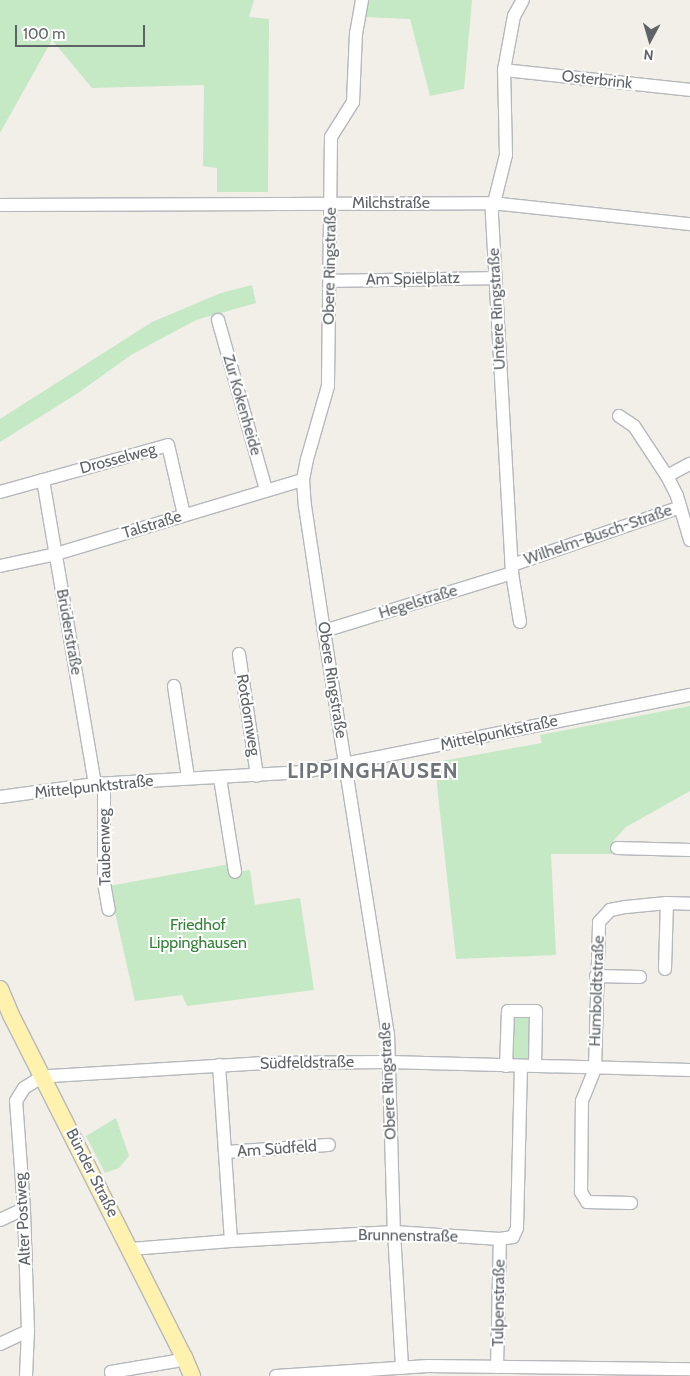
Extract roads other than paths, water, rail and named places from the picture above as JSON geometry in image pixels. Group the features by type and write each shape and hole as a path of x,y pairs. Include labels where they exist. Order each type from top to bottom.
{"main road":[{"name":"Bünder Straße","path":"0,988 6,1018 44,1078 131,1249 192,1376"},
{"name":"Bünder Straße","path":"184,1357 203,1376"}],"street":[{"name":"Obere Ringstraße","path":"362,0 355,42 353,102 332,138 328,386 307,459 303,480 305,506 324,631 388,1034 394,1232 402,1368"},
{"name":"Untere Ringstraße","path":"520,622 512,569 492,203 506,155 504,70 514,16 523,0"},
{"name":"Osterbrink","path":"504,70 690,90"},
{"name":"Milchstraße","path":"0,205 492,203 690,224"},
{"name":"Am Spielplatz","path":"330,281 495,278"},
{"name":"Zur Kokenheide","path":"218,320 266,490"},
{"path":"619,416 634,426 667,476 680,507"},
{"name":"Drosselweg","path":"0,492 168,446 184,515"},
{"path":"667,476 690,464"},
{"name":"Brüderstraße","path":"43,480 100,784"},
{"name":"Talstraße","path":"0,566 56,554 303,480"},
{"name":"Wilhelm-Busch-Straße","path":"512,569 680,507 690,540"},
{"name":"Hegelstraße","path":"324,631 512,569"},
{"name":"Rotdornweg","path":"239,654 257,776"},
{"path":"174,686 188,778"},
{"name":"Mittelpunktstraße","path":"0,797 100,784 304,772 690,695"},
{"path":"220,778 235,872"},
{"name":"Taubenweg","path":"100,784 104,883 109,910"},
{"path":"617,848 690,850"},
{"path":"665,970 667,903"},
{"name":"Humboldtstraße","path":"595,1068 596,976 599,922 610,910 626,906 667,903 690,904"},
{"path":"596,976 640,978"},
{"path":"506,1066 508,1011 536,1011 535,1066"},
{"name":"Südfeldstraße","path":"44,1078 220,1065 388,1062 690,1070"},
{"name":"Am Südfeld","path":"220,1065 231,1241"},
{"path":"500,1238 513,1237 518,1228 521,1066"},
{"path":"595,1068 582,1101 581,1192 587,1202 631,1203"},
{"name":"Alter Postweg","path":"26,1376 28,1331 24,1209 16,1101 24,1088 44,1078"},
{"name":"Am Südfeld","path":"225,1152 329,1145"},
{"path":"0,1220 24,1209"},
{"name":"Brunnenstraße","path":"131,1249 231,1241 394,1232 500,1238"},
{"name":"Tulpenstraße","path":"497,1368 500,1238"},
{"path":"0,1344 28,1331"},
{"path":"112,1376 111,1372 176,1361 184,1357"},
{"path":"276,1376 428,1366 497,1368 526,1372 690,1369"}],"district":[{"name":"LIPPINGHAUSEN","path":"373,771"}],"park label":[{"name":"Friedhof Lippinghausen","path":"198,934"}]}
